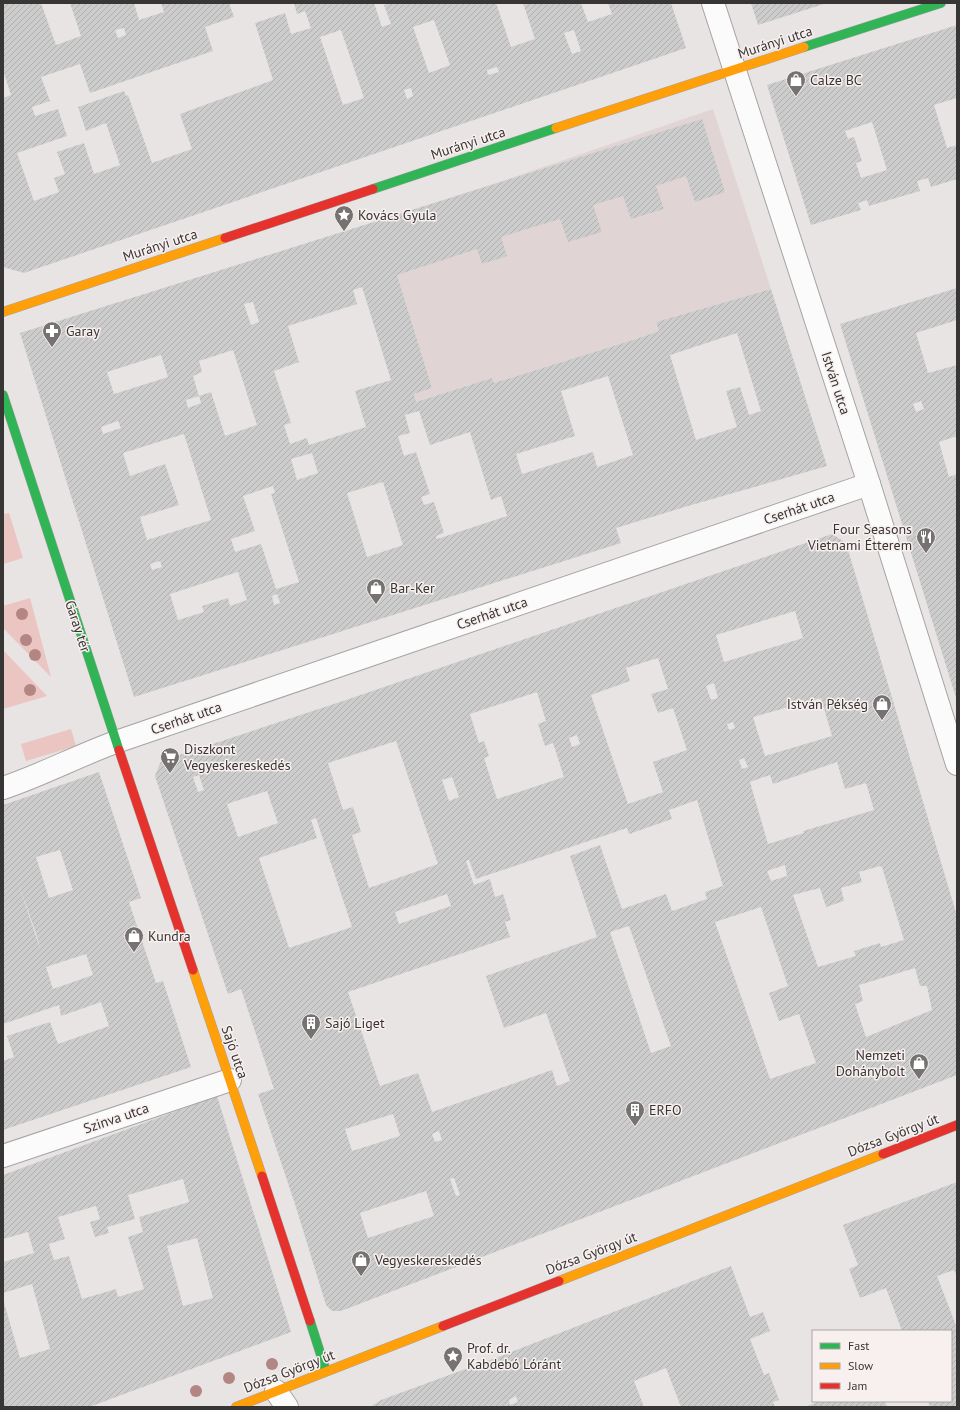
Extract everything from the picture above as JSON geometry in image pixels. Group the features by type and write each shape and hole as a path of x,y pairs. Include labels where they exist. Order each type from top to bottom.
{"street":[{"name":"István utca","path":"713,3 869,484 957,764"},
{"name":"Murányi utca","path":"3,312 941,3"},
{"name":"Garay tér","path":"3,395 116,742"},
{"name":"Cserhát utca","path":"116,742 869,484"},
{"path":"3,788 116,742"},
{"name":"Sajó utca","path":"116,742 326,1371"},
{"name":"Szinva utca","path":"3,1156 230,1080"},
{"name":"Dózsa György út","path":"236,1407 282,1399 326,1371 957,1125"}],"shaded area":[{"path":"713,109 771,289 656,322 659,331 636,339 494,383 492,378 416,402 414,394 432,388 380,220 496,183"},
{"path":"9,513 23,558 3,564 3,514"},
{"path":"30,598 51,677 3,628 3,606"},
{"path":"3,650 47,696 3,709"},
{"path":"71,729 76,746 26,761 21,744"}],"building":[{"path":"3,3 41,3 56,45 81,36 70,3 134,3 139,20 164,12 161,3 229,3 234,17 205,27 213,51 90,93 80,64 41,77 50,101 32,107 35,116 58,109 67,136 17,153 34,201 59,192 54,178 65,174 57,152 84,143 94,174 120,165 106,123 86,131 78,107 124,91 126,96 128,95 152,163 192,149 180,114 273,80 255,23 285,13 291,34 311,28 305,11 297,14 294,3 374,3 382,27 391,24 384,5 390,3 496,3 511,47 535,39 523,3 581,3 588,22 612,14 608,3 671,3 686,48 24,273 3,267 3,98 11,95 3,70","holes":["434,20 450,65 429,73 413,27","124,28 126,35 118,38 115,30","341,30 364,98 343,105 320,37","574,30 581,51 572,54 564,33","497,67 499,72 488,75 487,70","411,88 413,96 407,99 404,90"]},
{"path":"751,3 827,3 758,25"},
{"path":"957,25 957,98 934,105 947,148 957,145 957,179 931,187 928,178 917,181 920,191 869,206 867,200 858,203 861,210 811,225 767,85","holes":["872,122 887,170 861,178 856,163 862,161 854,137 848,139 845,131"]},
{"path":"702,119 725,192 695,202 686,176 656,186 664,209 631,219 623,196 593,205 602,232 568,242 560,219 501,237 507,256 482,264 477,249 397,275 432,388 414,394 416,402 492,378 494,383 636,339 659,331 656,322 771,289 827,466 616,528 621,543 134,697 20,333","holes":["362,287 391,380 355,391 366,427 309,445 307,438 290,444 284,425 291,423 274,371 299,362 288,326 357,304 353,290","253,302 259,322 251,325 244,304","737,333 761,411 749,415 740,387 726,391 737,427 696,440 670,355","233,350 257,425 225,436 211,392 199,396 193,376 202,372 199,361","161,355 168,377 114,394 107,372","608,376 633,455 597,467 593,452 522,474 516,454 575,436 561,391","199,396 201,403 188,408 186,400","419,411 430,445 470,432 491,500 501,496 507,516 437,539 436,536 444,533 434,502 424,505 421,497 430,494 416,452 404,456 398,436 410,433 405,415","118,421 121,428 103,434 101,427","184,434 211,520 147,540 140,517 179,505 165,464 130,476 123,453","312,453 318,473 297,480 291,459","383,482 403,545 367,557 347,493","273,486 275,493 271,494 299,582 276,589 261,544 235,552 231,539 255,531 243,496","160,561 162,567 152,570 150,564","238,572 247,600 230,606 228,598 202,606 204,612 178,620 170,594","277,594 280,603 274,605 272,596"]},
{"path":"957,288 957,320 916,333 928,373 957,365 957,436 939,442 949,477 957,474 957,701 840,324","holes":["921,401 924,409 916,412 913,404"]},
{"path":"832,534 846,543 957,916 957,1075 341,1311 332,1311 326,1305 295,1204 258,1094 274,1089 241,989 228,994 155,776 161,761 346,700","holes":["795,611 803,638 724,662 716,635","658,658 668,689 651,694 658,713 673,708 687,750 653,762 663,792 628,804 591,695 630,681 626,668","714,683 718,698 711,700 706,686","537,692 546,721 538,724 545,746 553,743 564,777 497,799 484,758 489,756 484,741 479,743 470,714","821,698 832,736 765,756 753,717","733,722 735,728 729,730 727,724","577,735 580,744 572,747 569,738","396,741 438,864 369,888 352,835 361,832 353,807 343,810 328,763","744,758 748,767 742,769 739,760","837,762 845,789 866,783 874,810 803,831 804,833 768,844 750,782 770,775 773,784","199,775 204,790 198,792 193,777","452,777 459,797 449,801 442,780","267,791 278,823 238,837 227,804","697,800 723,886 705,892 707,899 672,911 666,894 622,909 600,845 570,856 597,937 486,976 504,1028 546,1013 570,1081 557,1086 552,1070 432,1112 418,1073 380,1086 348,992 510,937 505,922 511,920 503,894 495,897 490,879 474,885 466,861 469,860 476,879 627,828 629,834 672,819 669,810","316,818 352,927 289,948 259,858 317,838 311,820","785,865 787,876 771,881 767,871","880,866 882,867 904,940 881,947 880,943 854,951 856,956 818,967 793,895 820,888 826,907 844,901 841,888 862,882 859,872","447,894 451,906 399,924 395,912","761,907 788,986 769,993 779,1021 799,1014 816,1063 770,1079 715,922","629,926 671,1046 651,1053 610,932","915,968 920,986 927,986 932,1010 866,1037 855,1004 863,1001 859,985","393,1114 400,1136 352,1151 345,1129","439,1131 442,1140 435,1142 432,1134","454,1178 460,1195 456,1196 450,1179","426,1191 434,1216 368,1238 360,1213"]},
{"path":"99,772 141,898 129,902 156,983 163,981 191,1067 3,1130 3,1061 14,1057 7,1036 50,1022 58,1044 109,1026 101,1002 61,1016 59,1005 3,1024 3,805","holes":["60,850 73,890 49,898 36,857","17,880 36,933 41,951","86,954 93,975 53,989 46,967"]},
{"path":"217,1096 291,1332 89,1407 3,1407 3,1299 20,1358 50,1349 32,1284 3,1293 3,1262 34,1253 28,1232 3,1239 3,1175","holes":["183,1179 189,1202 139,1217 143,1232 128,1237 144,1289 118,1297 116,1289 82,1299 69,1256 54,1260 50,1248 49,1244 65,1239 58,1217 96,1206 100,1219 90,1222 95,1237 109,1233 107,1227 135,1219 128,1195","197,1238 213,1298 183,1306 167,1246"]},
{"path":"957,1182 957,1277 954,1270 937,1276 957,1328 957,1407 930,1407 928,1402 952,1402 952,1330 902,1330 886,1288 860,1298 849,1269 858,1265 843,1225"},
{"path":"731,1266 750,1317 763,1312 770,1331 750,1339 764,1375 769,1373 779,1400 773,1402 775,1407 681,1407 666,1368 634,1381 644,1407 370,1407 381,1400 501,1356","holes":["516,1396 518,1402 510,1405 509,1400"]},
{"path":"818,1402 885,1402 887,1407 805,1407"}],"traffic: fast":[{"path":"804,47 941,3"},
{"path":"373,189 556,128"},
{"path":"3,395 119,750"},
{"path":"310,1321 326,1371"}],"traffic: slow":[{"path":"556,128 804,47"},
{"path":"3,312 225,238"},
{"path":"193,970 262,1176"},
{"path":"559,1281 883,1154"},
{"path":"236,1407 443,1326"}],"traffic: jam":[{"path":"225,238 373,189"},
{"path":"119,750 193,970"},
{"path":"883,1154 957,1125"},
{"path":"262,1176 310,1321"},
{"path":"443,1326 559,1281"}],"place":[{"name":"Calze BC","path":"796,97"},
{"name":"Kovács Gyula","path":"344,232"},
{"name":"Garay","path":"52,348"},
{"name":"Four Seasons Vietnami Étterem","path":"926,554"},
{"name":"Bar-Ker","path":"376,605"},
{"name":"István Pékség","path":"882,721"},
{"name":"Diszkont Vegyeskereskedés","path":"170,774"},
{"name":"Kundra","path":"134,953"},
{"name":"Sajó Liget","path":"311,1040"},
{"name":"Nemzeti Dohánybolt","path":"919,1080"},
{"name":"ERFO","path":"635,1127"},
{"name":"Vegyeskereskedés","path":"361,1277"},
{"name":"Prof. dr. Kabdebó Lóránt","path":"453,1373"}]}
